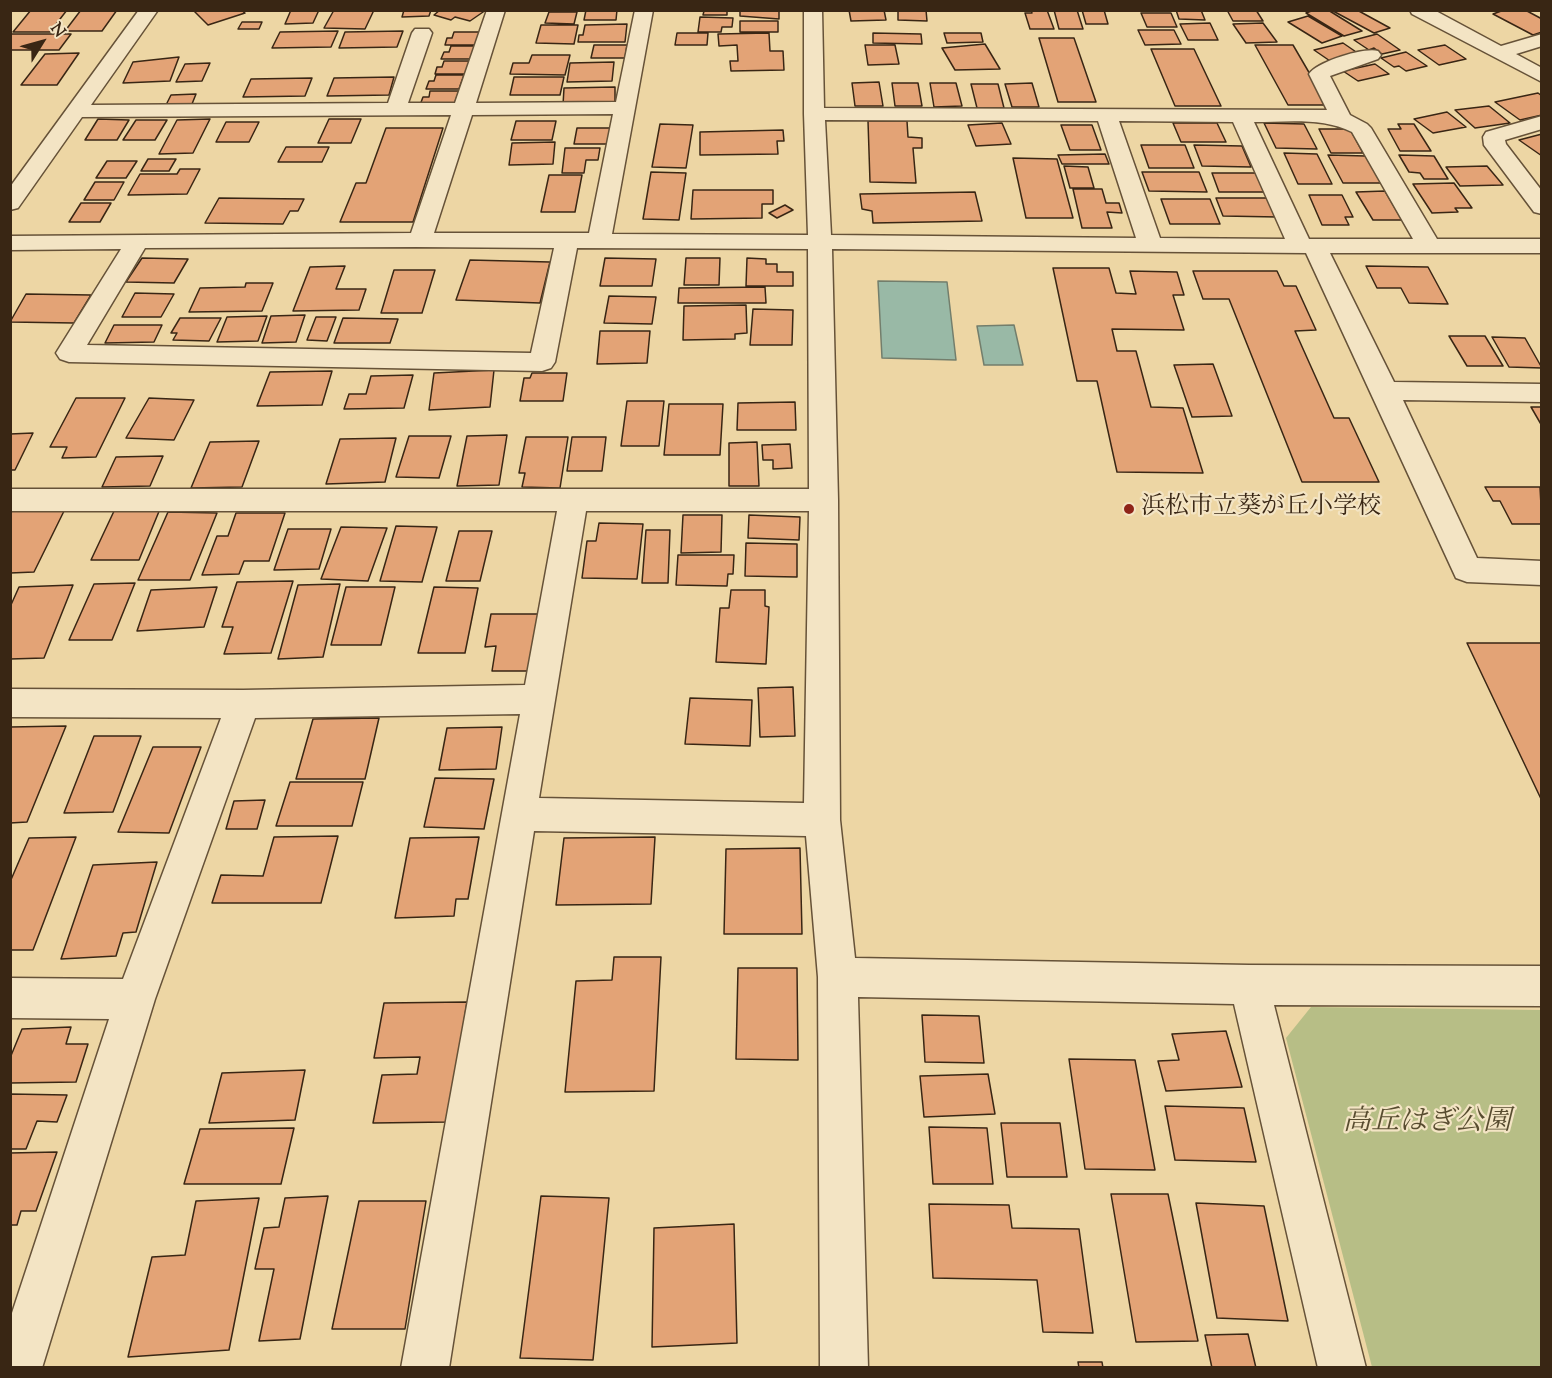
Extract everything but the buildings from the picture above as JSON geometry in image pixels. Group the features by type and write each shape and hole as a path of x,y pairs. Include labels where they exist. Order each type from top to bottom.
{"street":[{"path":"10,203 149,10"},
{"path":"420,241 496,10"},
{"path":"598,241 644,10"},
{"path":"813,10 824,500 822,820 838,977 844,1368"},
{"path":"1419,10 1542,76"},
{"path":"396,109 422,33"},
{"path":"1499,53 1542,40"},
{"path":"1342,119 1319,74 1332,67 1371,55"},
{"path":"76,111 625,108"},
{"path":"814,114 1324,116 1342,119 1360,128 1429,246"},
{"path":"1106,116 1151,246"},
{"path":"1241,116 1385,391 1467,570 1542,573"},
{"path":"1542,122 1494,137 1495,145 1542,207"},
{"path":"138,241 69,353 542,363 567,241"},
{"path":"10,243 598,241 1151,246 1542,246"},
{"path":"1385,391 1542,393"},
{"path":"10,500 824,500"},
{"path":"424,1368 573,501"},
{"path":"10,703 243,704 539,699"},
{"path":"18,1368 135,999 243,704"},
{"path":"519,814 822,820"},
{"path":"838,977 1249,985 1542,986"},
{"path":"1249,985 1342,1368"},
{"path":"10,998 135,999"}],"green space":[{"name":"高丘はぎ公園","path":"1311,1007 1541,1010 1541,1367 1372,1367 1286,1038"}],"shaded area":[{"path":"878,281 947,282 956,360 882,358"},
{"path":"1014,325 1023,365 984,365 977,326"}],"place":[{"name":"浜松市立葵が丘小学校","path":"1129,509"}]}
